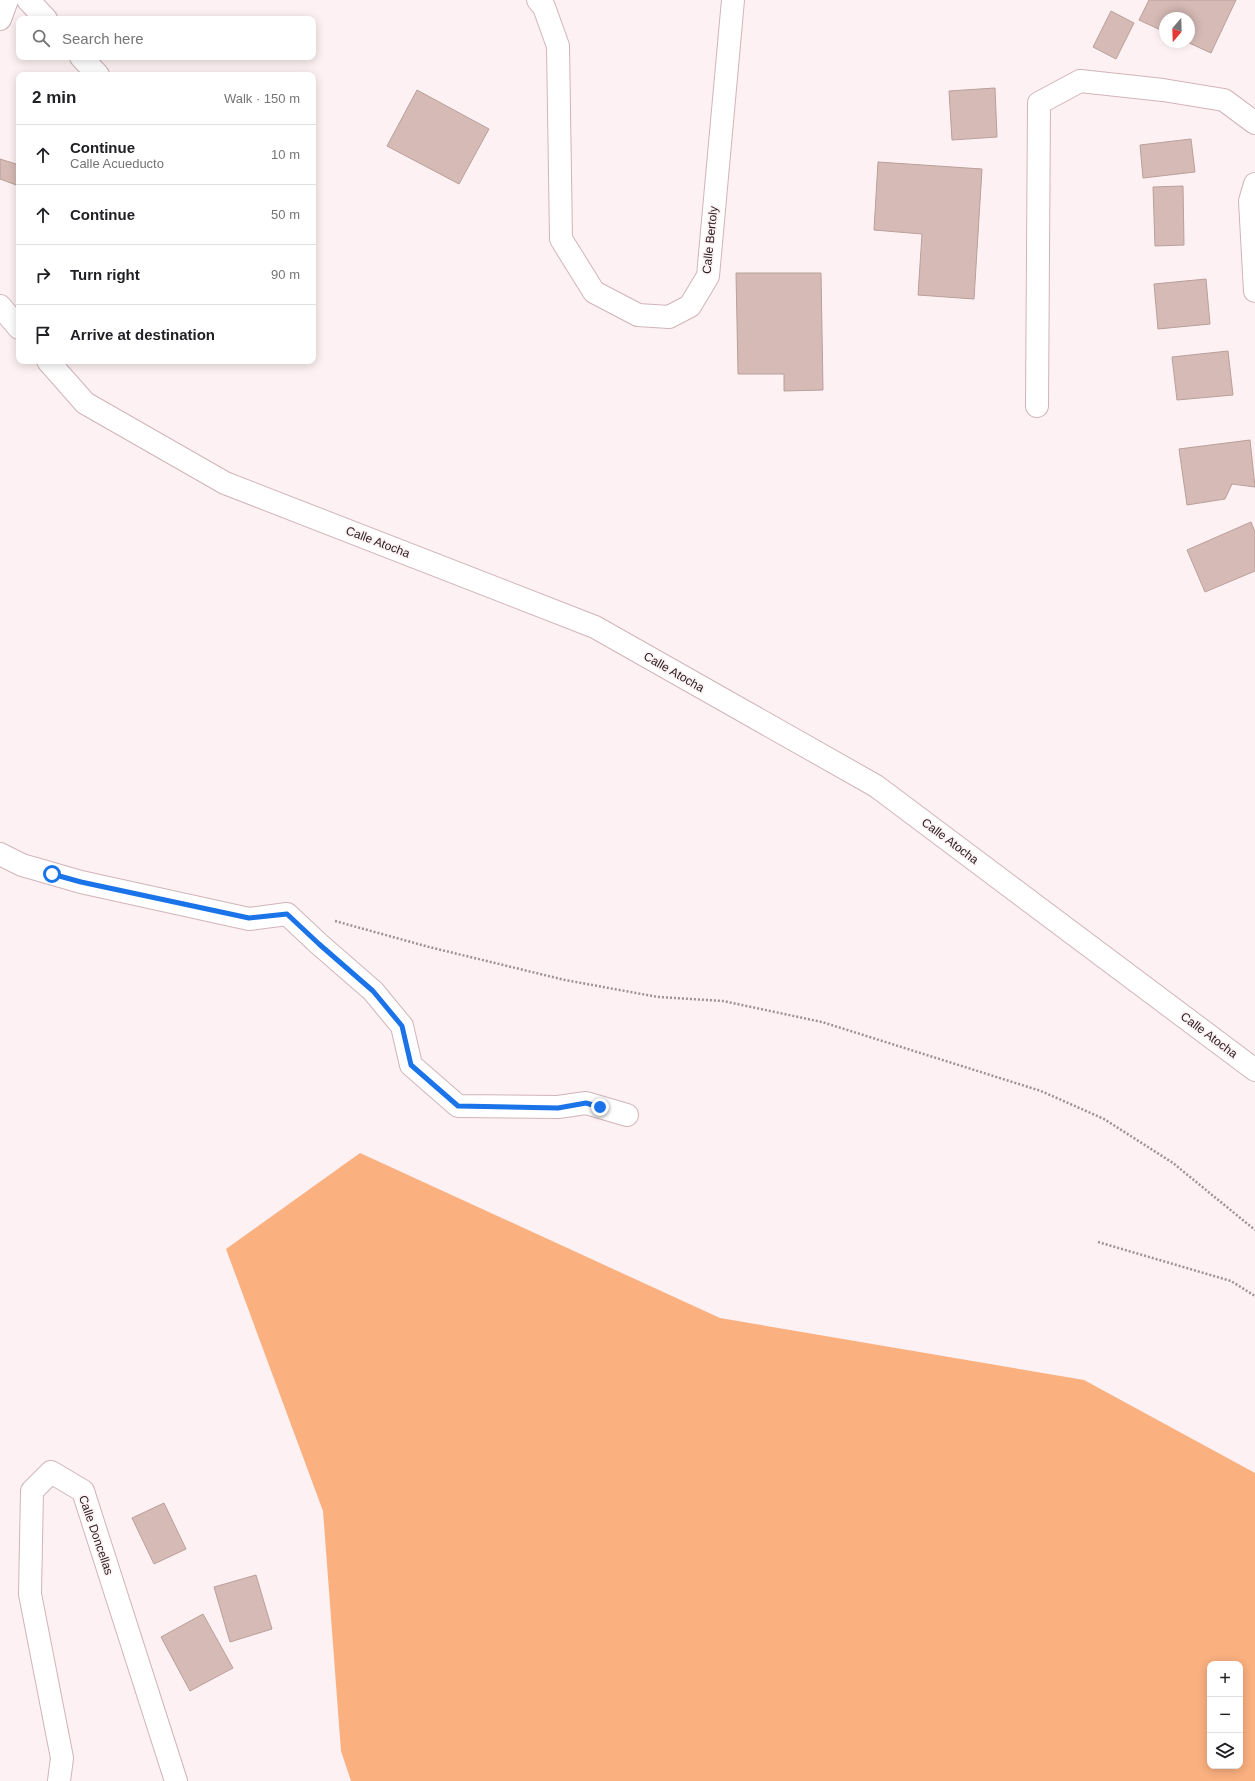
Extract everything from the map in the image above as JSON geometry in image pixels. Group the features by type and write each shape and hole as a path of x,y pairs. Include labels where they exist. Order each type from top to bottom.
{"street":[{"path":"28,0 43,16"},
{"name":"Calle Bertoly","path":"538,0 544,7 558,46 561,239 594,292 638,315 669,317 690,306 708,276 733,0"},
{"path":"84,60 95,72"},
{"path":"1037,406 1039,103 1080,81 1163,90 1224,100 1255,123"},
{"path":"1255,184 1250,201 1255,291"},
{"path":"0,306 16,325"},
{"name":"Calle Atocha","path":"51,364 85,403 225,483 595,627 876,786 1255,1070"},
{"path":"0,854 22,865 81,882 249,918 287,914 373,991 402,1026 411,1065 458,1106 558,1108 586,1103 627,1115"},
{"name":"Calle Doncellas","path":"59,1781 62,1758 30,1594 32,1491 51,1472 83,1491 176,1781"}],"path":[{"path":"334,921 429,947 565,980 658,997 723,1001 822,1022 1041,1091 1104,1119 1173,1163 1255,1230"},
{"path":"1098,1242 1231,1281 1255,1296"}],"shaded area":[{"path":"360,1153 720,1318 1084,1380 1255,1473 1255,1781 351,1781 341,1751 323,1511 226,1249"}],"building":[{"path":"1149,0 1236,0 1211,53 1195,46 1195,12 1159,12 1159,29 1139,20"},
{"path":"1111,11 1134,23 1116,59 1093,47"},
{"path":"995,88 997,137 952,140 949,91"},
{"path":"417,90 489,129 459,184 387,146"},
{"path":"1191,139 1195,172 1143,178 1140,145"},
{"path":"0,159 16,164 16,185 0,179"},
{"path":"878,162 982,169 974,299 918,295 922,234 874,230"},
{"path":"1183,186 1184,245 1155,246 1153,187"},
{"path":"736,273 821,273 823,390 784,391 784,374 738,374"},
{"path":"1206,279 1210,324 1158,329 1154,284"},
{"path":"1228,351 1233,395 1177,400 1172,357"},
{"path":"1250,440 1255,487 1232,484 1225,499 1187,505 1179,449"},
{"path":"1251,522 1255,532 1255,571 1205,592 1187,550"},
{"path":"164,1503 186,1549 154,1564 132,1518"},
{"path":"256,1575 272,1629 230,1642 214,1587"},
{"path":"203,1614 233,1668 190,1691 161,1637"}],"route":[{"path":"52,874 81,882 249,918 287,914 373,991 402,1026 411,1065 458,1106 558,1108 586,1103 600,1107"}]}
